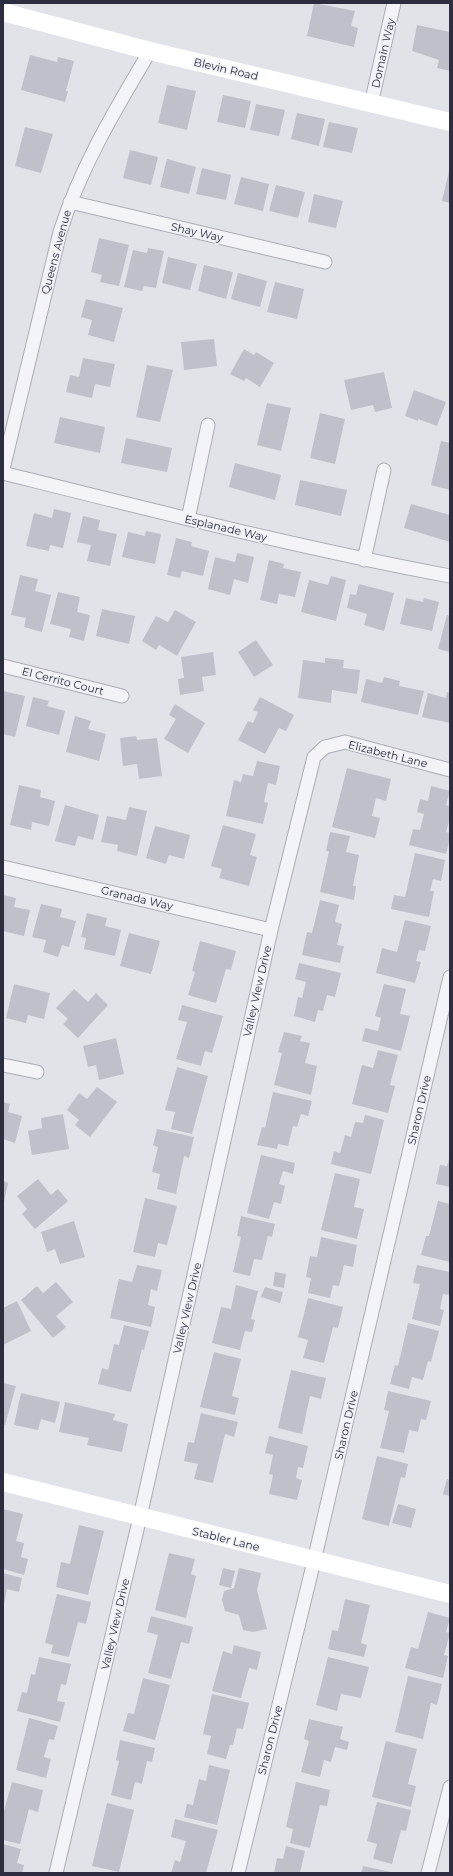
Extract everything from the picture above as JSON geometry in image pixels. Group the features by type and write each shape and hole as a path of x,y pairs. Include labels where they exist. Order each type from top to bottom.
{"street":[{"name":"Domain Way","path":"371,104 394,3"},
{"name":"Blevin Road","path":"3,12 150,51 450,122"},
{"name":"Queens Avenue","path":"3,469 55,252 70,202 101,134 150,51"},
{"name":"Shay Way","path":"70,202 325,262"},
{"path":"188,520 208,425"},
{"path":"364,560 384,470"},
{"name":"Esplanade Way","path":"3,473 188,520 364,560 450,576"},
{"name":"El Cerrito Court","path":"3,666 122,696"},
{"name":"Elizabeth Lane","path":"325,746 345,742 450,770"},
{"name":"Valley View Drive","path":"56,1873 140,1517 271,930 314,757 325,746"},
{"name":"Granada Way","path":"3,866 271,930"},
{"name":"Sharon Drive","path":"238,1873 314,1561 450,977"},
{"path":"3,1065 37,1072"},
{"name":"Stabler Lane","path":"3,1482 450,1594"},
{"path":"428,1873 450,1786"}],"building":[{"path":"314,3 355,11 351,26 358,28 354,47 307,36"},
{"path":"417,25 450,32 450,71 437,68 439,60 412,51"},
{"path":"30,55 57,62 58,57 74,61 66,91 68,91 65,102 21,90"},
{"path":"167,85 196,91 187,130 158,123"},
{"path":"223,95 251,101 245,128 217,122"},
{"path":"256,104 285,110 279,136 250,130"},
{"path":"297,113 325,119 319,146 291,139"},
{"path":"329,122 358,128 352,153 323,147"},
{"path":"25,127 53,134 41,173 15,166"},
{"path":"130,150 158,157 151,185 123,178"},
{"path":"167,159 196,167 189,194 160,187"},
{"path":"202,168 231,175 226,200 196,194"},
{"path":"450,171 450,203 442,201"},
{"path":"241,177 269,184 263,211 234,204"},
{"path":"276,185 305,192 298,218 269,211"},
{"path":"314,194 343,201 336,228 308,222"},
{"path":"99,238 129,245 119,286 100,282 102,275 91,272"},
{"path":"148,248 164,251 156,288 144,286 142,291 124,287 133,250 147,253"},
{"path":"168,257 197,264 190,290 162,283"},
{"path":"204,265 233,272 226,299 198,291"},
{"path":"238,273 267,281 260,307 231,299"},
{"path":"275,282 304,289 297,319 267,312"},
{"path":"86,299 123,308 114,342 88,335 92,320 81,317"},
{"path":"214,339 217,366 184,370 181,342"},
{"path":"244,349 254,355 256,352 274,363 260,387 246,378 244,381 230,374"},
{"path":"83,358 115,364 110,387 95,384 92,398 66,392 70,375 79,377"},
{"path":"147,365 173,370 160,422 136,417"},
{"path":"384,372 392,408 375,412 373,405 351,410 344,380"},
{"path":"414,390 446,402 437,426 405,416"},
{"path":"267,403 291,408 281,451 257,445"},
{"path":"320,413 345,419 335,464 310,458"},
{"path":"60,417 105,427 100,453 54,443"},
{"path":"126,438 172,448 167,472 121,463"},
{"path":"441,441 450,443 450,490 431,485"},
{"path":"235,463 281,475 275,500 229,487"},
{"path":"300,480 347,490 341,516 295,505"},
{"path":"411,504 450,515 450,542 404,528"},
{"path":"54,509 71,513 63,548 50,545 49,551 26,546 34,513 52,518"},
{"path":"83,516 100,520 98,530 117,534 110,566 87,561 91,545 77,542"},
{"path":"146,531 161,534 155,564 122,557 128,532 145,536"},
{"path":"176,538 192,542 191,546 209,551 203,576 182,571 180,578 167,575"},
{"path":"237,553 254,557 248,583 234,579 230,595 208,589 215,557 235,562"},
{"path":"269,560 284,564 283,568 301,572 295,597 279,594 277,604 260,600"},
{"path":"20,575 38,579 35,591 51,595 42,632 24,627 26,618 11,615"},
{"path":"331,576 346,580 336,621 301,612 309,580 328,585"},
{"path":"359,584 394,593 384,631 364,625 367,614 347,608 350,594 356,595"},
{"path":"58,592 80,597 77,612 90,615 84,641 69,637 71,629 50,624"},
{"path":"406,598 423,602 424,598 439,602 432,631 400,624"},
{"path":"102,609 135,616 129,644 96,636"},
{"path":"175,610 196,622 177,656 159,645 156,650 142,641 156,616 168,622"},
{"path":"447,615 450,616 450,652 438,649"},
{"path":"256,640 273,665 254,677 238,652"},
{"path":"213,652 216,675 202,677 204,691 180,695 178,679 184,678 181,657"},
{"path":"325,658 344,660 343,668 360,670 357,694 332,690 331,703 298,698 303,660 325,663"},
{"path":"384,677 400,681 399,686 424,691 418,715 361,702 366,679 382,683"},
{"path":"3,691 25,696 15,737 3,734"},
{"path":"447,692 450,693 450,723 422,717 428,693 446,698"},
{"path":"33,697 49,701 47,706 65,711 59,735 26,726"},
{"path":"260,697 294,715 286,731 279,728 265,754 238,740 248,721 253,723 258,712 253,710"},
{"path":"175,704 205,723 188,753 164,739 176,719 169,715"},
{"path":"75,716 91,721 88,729 106,734 99,761 66,752"},
{"path":"136,736 137,740 157,738 162,776 139,779 137,764 123,766 120,738"},
{"path":"257,761 280,766 276,785 268,783 264,802 268,803 263,824 226,816 234,780 241,782 243,774 253,776"},
{"path":"347,768 391,779 386,801 376,798 372,816 380,818 375,838 332,827"},
{"path":"19,785 41,790 40,797 55,801 49,826 32,822 31,830 10,825"},
{"path":"431,786 450,791 446,805 450,806 450,818 446,832 450,833 450,838 446,854 409,845 413,829 420,830 424,814 417,812 420,799 428,801"},
{"path":"65,805 99,815 93,840 78,836 75,846 55,841"},
{"path":"129,807 147,811 137,856 117,851 118,845 101,842 107,816 126,820"},
{"path":"223,825 256,834 250,855 257,857 249,886 219,878 222,869 211,866"},
{"path":"155,826 190,835 184,859 169,855 166,864 146,858"},
{"path":"330,832 350,836 346,852 359,855 353,886 356,886 354,900 320,892 329,851 326,851"},
{"path":"415,853 445,860 441,881 433,879 430,891 434,891 429,917 391,909 394,895 405,897"},
{"path":"3,895 16,898 14,907 30,910 24,936 3,931"},
{"path":"320,900 339,905 335,922 342,924 337,945 344,946 340,963 302,955 307,932 312,933"},
{"path":"41,904 62,909 60,917 76,921 69,947 62,945 58,957 43,952 46,940 32,937"},
{"path":"87,913 107,918 105,926 121,930 115,956 84,949 86,938 81,937"},
{"path":"405,920 431,926 425,951 419,950 416,961 421,962 415,983 376,973 382,948 397,952"},
{"path":"129,933 160,941 151,974 120,966"},
{"path":"200,941 236,951 231,970 226,969 216,1003 188,995 195,972 192,971"},
{"path":"299,963 341,973 335,997 327,995 323,1011 318,1010 315,1022 294,1016 298,997 302,998 306,982 295,979"},
{"path":"14,984 50,993 44,1019 28,1015 26,1023 6,1018"},
{"path":"384,984 406,989 400,1014 410,1016 401,1051 362,1041 365,1028 378,1031 381,1018 375,1016"},
{"path":"74,989 88,1002 96,993 108,1005 78,1038 63,1024 68,1019 56,1008"},
{"path":"182,1005 223,1016 212,1053 205,1051 201,1066 176,1059 187,1022 178,1020"},
{"path":"284,1032 302,1036 300,1041 310,1043 305,1063 317,1066 311,1095 274,1085 282,1053 278,1052"},
{"path":"116,1038 124,1074 99,1080 96,1065 88,1067 83,1046"},
{"path":"378,1050 398,1055 390,1085 395,1086 388,1113 352,1104 362,1065 373,1068"},
{"path":"177,1067 208,1076 192,1134 171,1129 175,1112 165,1110"},
{"path":"97,1087 117,1102 90,1137 75,1125 79,1120 67,1110 79,1093 87,1099"},
{"path":"273,1092 312,1101 308,1116 301,1114 297,1127 293,1126 288,1146 278,1144 277,1149 257,1145 262,1127 265,1128"},
{"path":"3,1102 10,1104 8,1112 22,1116 15,1143 3,1139"},
{"path":"63,1114 69,1149 32,1155 28,1131 42,1128 41,1118"},
{"path":"365,1115 384,1120 371,1174 331,1164 334,1151 340,1153 345,1135 351,1137 355,1122 363,1123"},
{"path":"157,1129 194,1137 189,1158 184,1156 176,1194 157,1189 160,1174 152,1172 158,1147 153,1145"},
{"path":"261,1155 295,1163 293,1174 283,1171 279,1184 285,1186 281,1204 274,1202 269,1219 247,1213"},
{"path":"450,1155 450,1187 436,1184 440,1165 447,1166"},
{"path":"335,1173 360,1179 354,1207 364,1209 357,1239 321,1230"},
{"path":"38,1179 51,1195 58,1189 68,1201 35,1229 22,1214 27,1209 17,1196"},
{"path":"3,1181 8,1183 4,1202 3,1202"},
{"path":"145,1198 177,1206 167,1245 158,1243 155,1257 133,1252"},
{"path":"438,1201 450,1204 450,1262 421,1255 426,1236 429,1236"},
{"path":"241,1216 275,1224 272,1237 268,1236 262,1260 254,1259 250,1276 233,1272 241,1237 237,1236"},
{"path":"74,1221 85,1257 60,1264 55,1249 47,1252 41,1232"},
{"path":"321,1237 357,1245 353,1267 344,1265 339,1286 333,1285 330,1298 308,1293 311,1278 306,1277 310,1256 317,1257"},
{"path":"137,1265 162,1270 157,1291 151,1289 148,1305 155,1307 151,1327 110,1318 119,1279 132,1282"},
{"path":"417,1265 450,1272 449,1295 443,1294 440,1309 444,1310 440,1326 412,1319 420,1284 413,1283"},
{"path":"275,1272 286,1274 284,1288 273,1286"},
{"path":"56,1282 73,1302 56,1316 66,1327 53,1338 21,1300 37,1286 43,1293"},
{"path":"236,1285 258,1291 251,1319 255,1320 252,1332 245,1331 240,1350 212,1343 221,1307 231,1309"},
{"path":"265,1287 283,1292 280,1303 261,1297"},
{"path":"308,1298 343,1307 338,1328 333,1327 324,1363 303,1358 308,1340 298,1337"},
{"path":"17,1301 31,1331 3,1345 3,1308"},
{"path":"408,1323 439,1331 431,1362 428,1361 423,1380 412,1377 409,1389 390,1384 395,1365 398,1366"},
{"path":"124,1325 149,1331 144,1350 142,1349 131,1392 98,1384 102,1368 108,1370 114,1344 119,1345"},
{"path":"214,1352 241,1359 232,1396 239,1398 235,1415 200,1407"},
{"path":"291,1370 326,1378 321,1399 310,1396 302,1434 278,1428"},
{"path":"3,1383 16,1386 5,1425 3,1424"},
{"path":"388,1391 431,1401 426,1420 421,1419 418,1432 409,1430 404,1453 380,1448 389,1411 384,1410"},
{"path":"21,1393 60,1402 55,1423 41,1419 38,1430 14,1425"},
{"path":"65,1402 115,1414 113,1420 128,1424 122,1452 87,1445 89,1438 59,1432"},
{"path":"201,1413 238,1422 234,1437 225,1434 213,1483 194,1479 198,1464 184,1461 188,1442 194,1443"},
{"path":"269,1436 308,1446 303,1468 298,1467 296,1478 302,1480 297,1500 269,1494 273,1475 269,1474 273,1455 265,1453"},
{"path":"377,1456 408,1464 405,1478 401,1477 389,1526 362,1519"},
{"path":"447,1479 450,1480 450,1496 443,1494"},
{"path":"398,1504 416,1509 411,1528 392,1523"},
{"path":"3,1509 23,1514 16,1541 24,1543 21,1557 28,1559 24,1575 3,1569"},
{"path":"79,1525 104,1531 88,1595 56,1587 61,1562 70,1564"},
{"path":"169,1553 195,1559 191,1574 196,1576 186,1618 155,1610"},
{"path":"223,1568 235,1571 231,1588 219,1585"},
{"path":"239,1568 261,1573 257,1590 267,1629 253,1632 243,1630 239,1615 225,1611 222,1600 224,1591 234,1588"},
{"path":"3,1573 22,1578 19,1592 7,1589 4,1604"},
{"path":"57,1594 91,1602 86,1624 78,1622 69,1657 51,1653 53,1645 45,1643"},
{"path":"345,1599 370,1605 361,1643 367,1645 364,1657 328,1649 332,1630 338,1631"},
{"path":"428,1612 450,1618 446,1632 450,1633 444,1655 448,1656 443,1678 405,1668 411,1647 418,1649"},
{"path":"151,1616 193,1627 189,1644 181,1642 171,1679 148,1673 158,1635 147,1632"},
{"path":"234,1645 261,1652 257,1670 249,1668 241,1698 212,1691 223,1651 232,1654"},
{"path":"39,1657 71,1664 66,1685 61,1684 57,1701 65,1702 60,1722 17,1711 22,1692 27,1693 31,1674 35,1675"},
{"path":"328,1657 369,1667 361,1698 341,1694 337,1711 316,1705"},
{"path":"408,1676 442,1684 437,1705 431,1703 423,1739 395,1732"},
{"path":"143,1678 170,1685 155,1740 123,1731 128,1713 134,1714"},
{"path":"212,1694 249,1703 243,1729 237,1728 233,1745 230,1745 226,1759 207,1754 211,1736 203,1734"},
{"path":"29,1718 58,1726 54,1740 49,1739 44,1757 51,1759 46,1778 16,1770"},
{"path":"309,1719 343,1727 340,1739 349,1742 347,1750 335,1747 331,1762 324,1760 320,1777 301,1772 309,1741 304,1739"},
{"path":"120,1740 155,1748 152,1762 147,1761 142,1784 135,1782 131,1800 111,1795 119,1761 116,1760"},
{"path":"386,1741 417,1749 408,1784 416,1786 411,1807 372,1797"},
{"path":"209,1765 230,1770 217,1825 184,1817 187,1804 193,1805 199,1779 206,1781"},
{"path":"12,1782 43,1790 38,1812 29,1809 20,1844 3,1840 3,1814"},
{"path":"296,1782 330,1790 327,1806 320,1805 310,1848 290,1843 293,1829 286,1827"},
{"path":"377,1802 411,1810 406,1831 401,1830 392,1864 373,1859 377,1844 367,1841"},
{"path":"107,1803 134,1810 119,1872 92,1866"},
{"path":"175,1819 218,1830 206,1873 171,1873 175,1860 180,1862 186,1841 171,1837"},
{"path":"3,1844 21,1849 17,1863 24,1865 22,1873 3,1873"},
{"path":"286,1846 305,1851 300,1873 274,1873 277,1858 283,1859"},
{"path":"363,1866 391,1872 391,1873 361,1873"}]}
